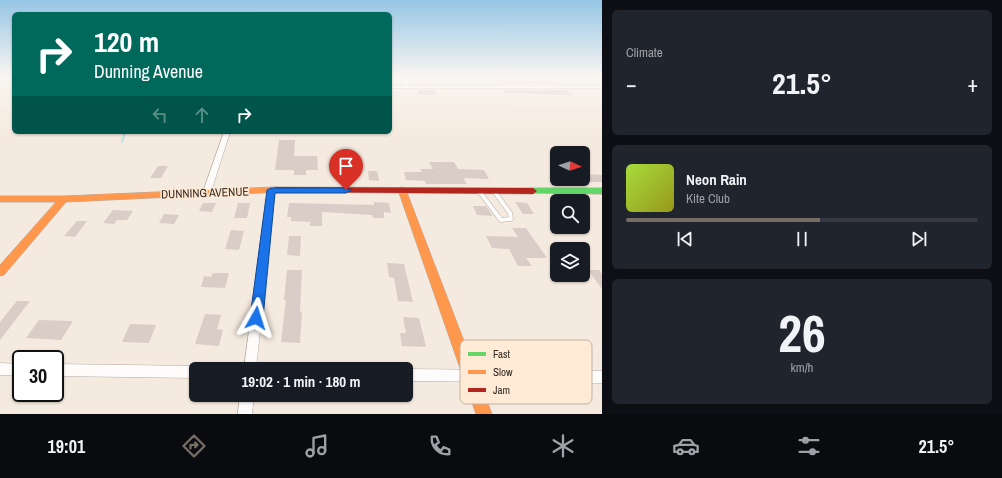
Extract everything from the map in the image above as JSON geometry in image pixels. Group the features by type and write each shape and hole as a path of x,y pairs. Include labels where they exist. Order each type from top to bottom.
{"street":[{"path":"207,192 226,134"},
{"path":"251,362 271,190"},
{"name":"DUNNING AVENUE","path":"0,199 63,199 271,190 602,192"},
{"path":"402,190 460,351"},
{"path":"0,272 63,199"},
{"path":"0,369 12,370"},
{"path":"64,370 189,372"},
{"path":"413,375 460,376"},
{"path":"592,377 602,377"},
{"path":"245,414 246,402"},
{"path":"480,404 484,414"}],"lane":[{"path":"479,191 499,218 504,220 510,219 510,213 494,191"}],"building":[{"path":"279,140 295,140 294,156 317,156 318,170 306,170 306,175 294,175 294,170 275,170"},
{"path":"429,162 454,162 458,169 484,170 489,179 463,178 467,184 426,184 425,181 406,180 404,172 422,172 420,169 433,169"},
{"path":"158,166 168,166 161,178 150,178"},
{"path":"368,171 377,171 379,181 369,180"},
{"path":"590,174 602,175 602,182 591,182"},
{"path":"374,202 389,203 391,213 384,212 384,218 373,218 372,215 322,212 322,226 310,226 310,222 291,221 291,217 287,217 289,203 374,205"},
{"path":"515,202 527,203 534,214 523,214"},
{"path":"203,203 216,203 212,212 199,211"},
{"path":"238,203 250,203 247,218 234,218"},
{"path":"473,206 486,206 493,216 477,215"},
{"path":"113,210 133,211 127,220 117,220 114,224 103,223"},
{"path":"164,214 179,215 174,224 159,223"},
{"path":"77,221 87,221 75,237 64,236"},
{"path":"512,228 526,228 547,258 526,258 532,266 518,266 509,249 492,248 486,236 518,237"},
{"path":"231,230 244,231 239,250 225,249"},
{"path":"289,236 301,236 300,256 287,255"},
{"path":"387,263 404,264 413,302 398,301 394,278 389,277"},
{"path":"287,270 302,270 300,343 281,342 286,300 284,300"},
{"path":"590,270 599,270 602,274 602,289 590,273"},
{"path":"213,273 229,273 225,288 201,287 204,276 211,277"},
{"path":"17,301 30,301 0,340 0,322"},
{"path":"205,314 221,315 217,329 223,330 219,346 195,344"},
{"path":"403,317 419,318 426,347 402,346 400,333 406,333"},
{"path":"39,320 73,321 61,340 26,338"},
{"path":"130,324 156,325 149,343 122,342"}],"waterway":[{"path":"122,142 124,134"}],"traffic: fast":[{"path":"533,191 602,191"}],"traffic: slow":[{"path":"0,199 63,199 277,190"},
{"path":"402,190 460,348"},
{"path":"0,272 63,199"},
{"path":"480,404 484,414"}],"traffic: jam":[{"path":"277,190 533,191"}],"route":[{"path":"256,318 271,190 346,190"}]}
